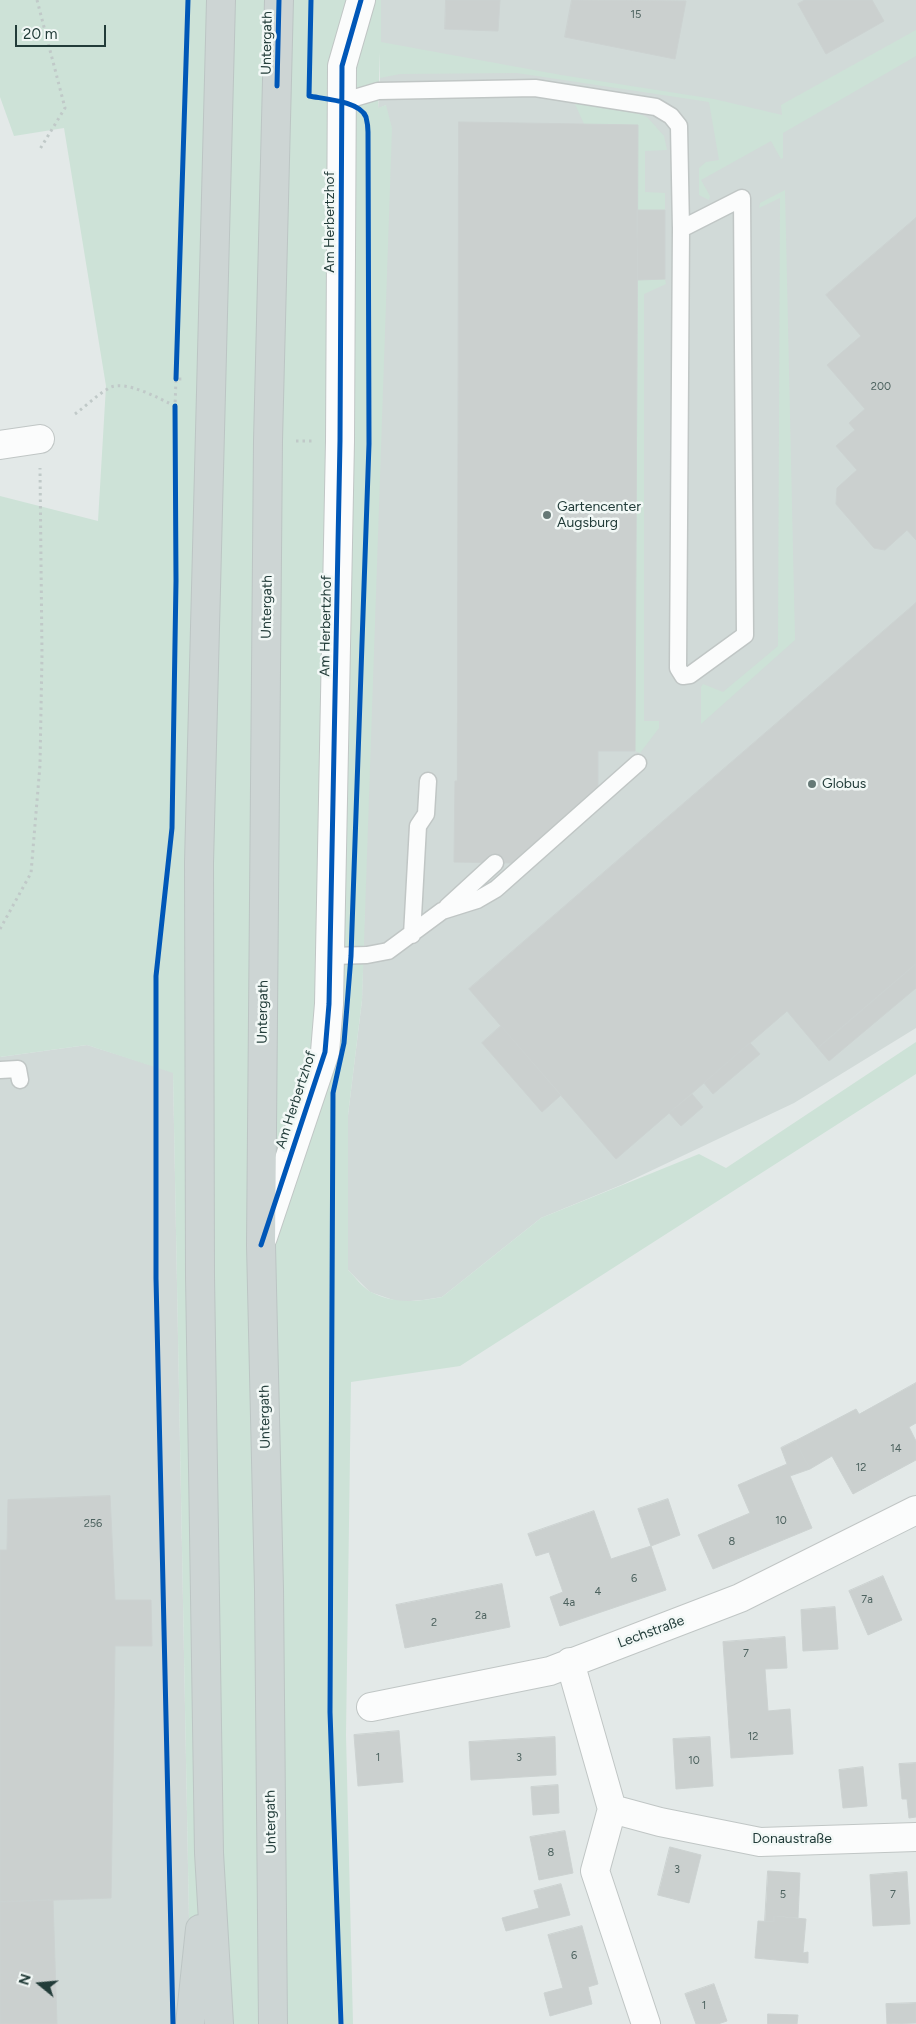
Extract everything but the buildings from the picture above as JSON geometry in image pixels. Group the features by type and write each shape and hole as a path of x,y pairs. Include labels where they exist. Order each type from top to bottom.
{"main road":[{"path":"219,2024 209,1853 200,1276 199,863 221,0"},
{"name":"Untergath","path":"273,2024 268,1589 261,1246 268,441 279,0"},
{"path":"190,2024 209,1853"}],"street":[{"name":"Am Herbertzhof","path":"261,1246 324,1052 331,956 340,441 342,66 361,0"},
{"path":"0,444 40,439"},
{"name":"Lechstraße","path":"371,1707 550,1671 740,1598 916,1510"},
{"path":"570,1662 612,1809 595,1871 646,2024"},
{"name":"Donaustraße","path":"612,1809 660,1822 760,1842 916,1837"}],"lane":[{"path":"341,102 378,91 535,88 656,107 671,116 679,126 681,229 678,668 683,676 690,676 745,635 742,198 681,229"},
{"path":"442,911 477,900 496,889 638,763"},
{"path":"412,935 418,826 426,814 428,781"},
{"path":"331,956 367,955 388,950 412,935 442,911 495,863"},
{"path":"0,1070 18,1069 20,1080"}],"path":[{"path":"37,0 65,108 40,148"},
{"path":"0,929 31,873 40,765 42,654 40,439"}],"shaded area":[{"path":"381,0 916,0 916,1028 794,1103 621,1185 541,1218 442,1297 399,1302 370,1292 348,1270 348,1115 362,1000 386,105 378,109"},
{"path":"87,1045 173,1072 191,2024 0,2024 0,1057"}],"green space":[{"path":"0,0 381,0 381,42 561,75 714,99 782,115 781,105 916,30 916,56 783,133 783,158 781,159 771,141 701,180 710,196 709,200 699,195 699,168 706,162 719,160 709,102 517,73 400,74 380,78 380,52 378,108 386,105 392,128 362,1000 348,1115 348,1270 368,1290 388,1299 415,1301 442,1297 541,1218 699,1154 726,1168 916,1042 916,1074 460,1366 351,1382 346,1735 353,2024 191,2024 173,1073 87,1045 0,1057 0,496 98,521 106,386 64,128 14,136 0,97"},
{"path":"575,104 638,113 648,118 664,136 667,150 645,151 645,192 665,193 665,210 637,210 638,125 584,124"},
{"path":"785,190 795,640 701,724 701,687 703,684 723,692 778,646 780,198 759,208 760,203"},
{"path":"665,279 666,284 644,294 644,721 659,721 659,728 640,753 635,751 638,280"}],"cycle path":[{"path":"176,379 188,0"},
{"path":"277,86 279,0"},
{"path":"311,0 309,96 357,107 366,117 368,132 369,444 351,956 344,1043 333,1093 330,1712 341,2024"},
{"path":"261,1245 325,1052 329,1004 340,441 342,66 361,0"},
{"path":"173,2024 156,1278 156,976 172,828 176,581 175,406"}],"place":[{"name":"Gartencenter Augsburg","path":"547,515"},
{"name":"Globus","path":"812,784"}]}
